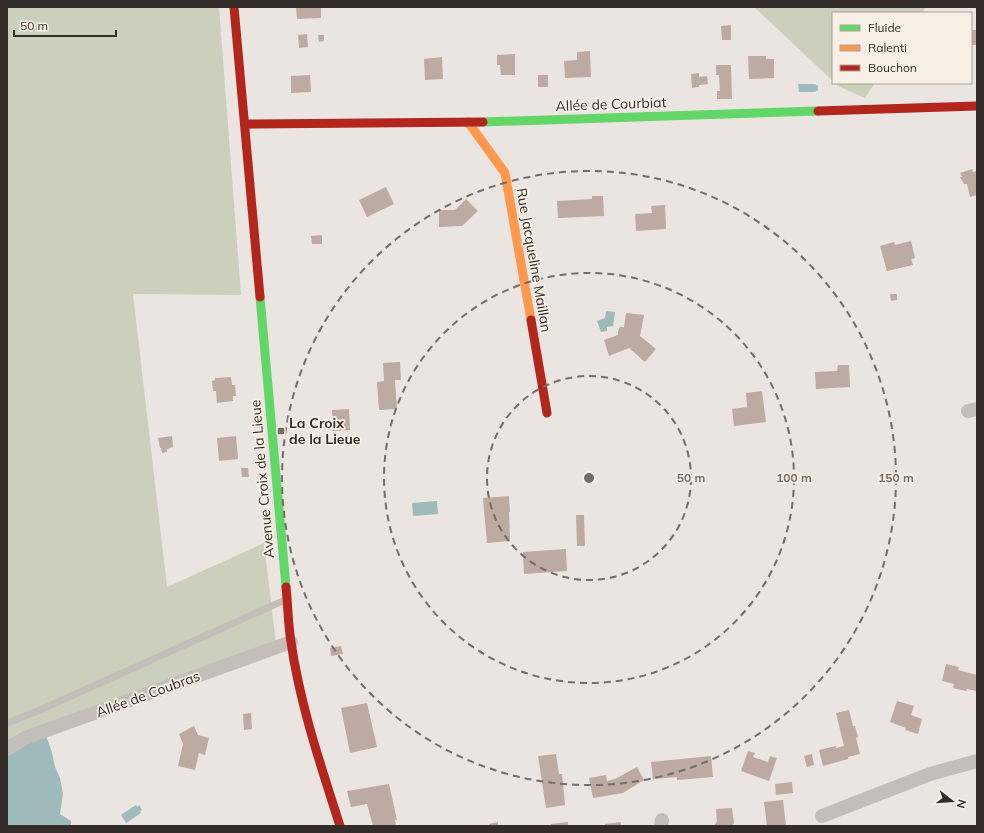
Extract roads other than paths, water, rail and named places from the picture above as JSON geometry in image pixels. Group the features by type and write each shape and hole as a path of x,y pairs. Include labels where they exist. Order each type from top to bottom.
{"street":[{"name":"Avenue Croix de la Lieue","path":"234,7 291,642 312,735 340,826"},
{"name":"Allée de Courbiat","path":"245,124 468,122 977,106"},
{"name":"Rue Jacqueline Maillan","path":"468,122 505,173 547,413"},
{"name":"Allée de Coubras","path":"7,749 24,738 291,642"},
{"path":"822,816 930,774 977,761"}],"lane":[{"path":"7,723 47,707 286,599"}],"water":[{"path":"798,84 815,84 818,86 818,90 815,92 799,92"},
{"path":"606,311 615,312 613,326 607,327 607,331 601,332 597,321 605,318"},
{"path":"437,501 438,514 413,516 412,503"},
{"path":"46,735 55,767 60,778 63,794 60,814 71,821 71,826 7,826 7,755 25,743"},
{"path":"136,805 137,807 139,805 142,810 140,812 141,813 126,823 121,815"}],"place":[{"name":"La Croix de la Lieue","path":"281,431"}]}
